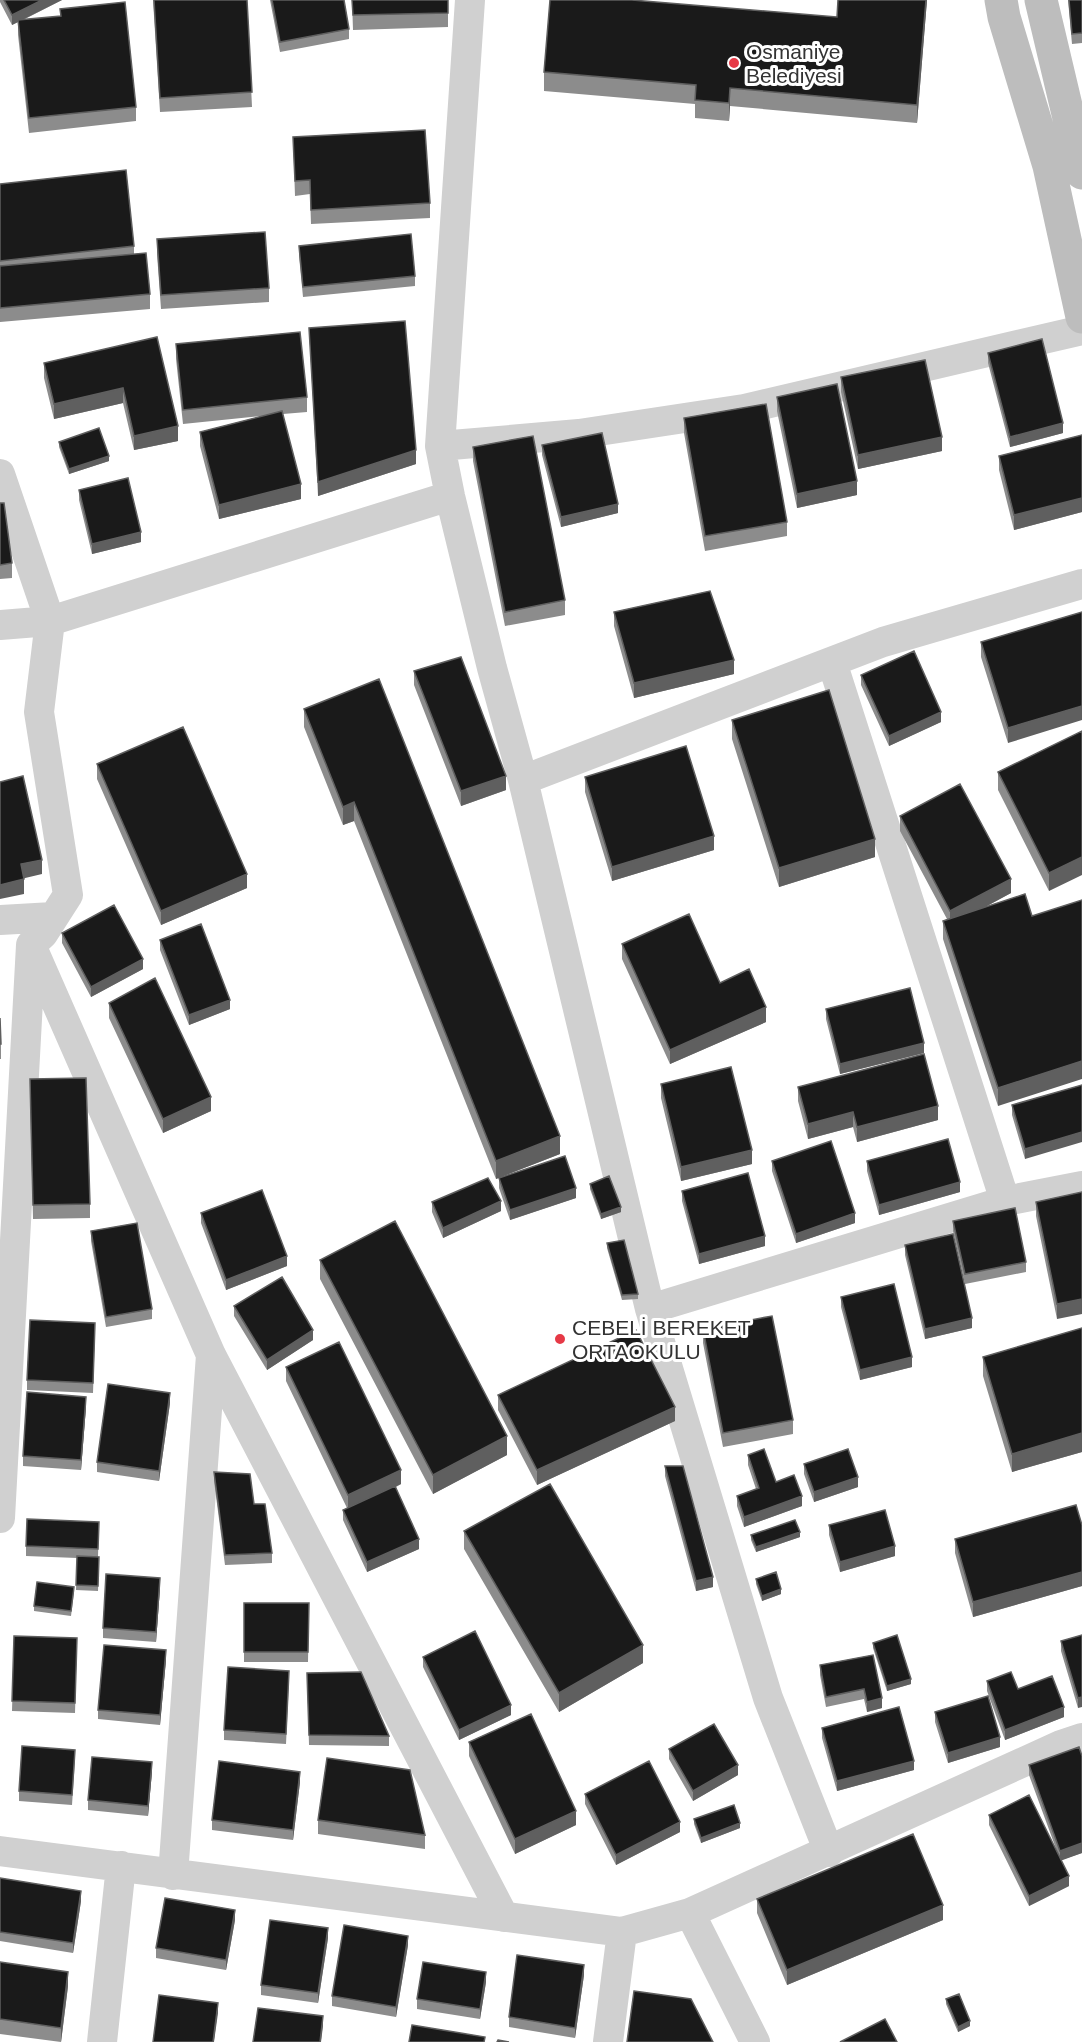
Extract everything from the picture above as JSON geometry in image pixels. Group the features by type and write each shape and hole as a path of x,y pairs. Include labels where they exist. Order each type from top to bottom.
{"main road":[{"path":"1001,0 1004,17 1049,166 1082,317"},
{"path":"1041,0 1081,164"}],"street":[{"path":"470,0 440,446 450,496 492,668 523,780 650,1309 768,1698 828,1852"},
{"path":"440,446 579,435 744,409 1082,330"},
{"path":"0,474 50,621 39,712 68,895 43,934 31,945 0,1518"},
{"path":"0,625 50,621 450,496"},
{"path":"523,780 883,642 1082,584"},
{"path":"832,662 1005,1201"},
{"path":"0,920 53,917"},
{"path":"31,945 211,1355 504,1917"},
{"path":"650,1309 1005,1201 1082,1186"},
{"path":"173,1875 211,1355"},
{"path":"0,1851 622,1932 690,1913 1082,1738"},
{"path":"102,2042 121,1866"},
{"path":"690,1913 755,2042"},
{"path":"608,2042 622,1932"}],"building":[{"path":"4,0 42,0 12,15"},
{"path":"154,0 247,0 252,92 160,98"},
{"path":"272,0 344,0 349,29 280,42"},
{"path":"352,0 448,0 448,13 353,15"},
{"name":"Osmaniye Belediyesi","path":"550,0 632,0 837,17 838,0 926,0 917,105 730,88 729,103 695,100 696,85 544,72"},
{"path":"1069,0 1082,0 1082,33 1072,34"},
{"path":"125,2 136,107 29,118 18,20 61,16 60,9"},
{"path":"425,130 430,203 311,210 310,180 295,181 293,137"},
{"path":"126,170 134,246 0,261 0,184"},
{"path":"265,232 269,288 161,295 157,239"},
{"path":"411,234 415,276 303,287 299,246"},
{"path":"146,253 150,294 0,308 0,266"},
{"path":"405,321 416,450 318,482 309,328"},
{"path":"300,332 307,397 183,410 176,344"},
{"path":"157,337 178,426 134,436 123,388 54,404 44,363"},
{"path":"1042,339 1063,423 1010,437 988,353"},
{"path":"925,360 942,437 858,455 841,377"},
{"path":"837,384 857,481 797,494 777,397"},
{"path":"766,404 787,522 705,536 684,418"},
{"path":"282,411 301,484 219,505 200,432"},
{"path":"99,428 109,456 69,469 59,442"},
{"path":"602,433 618,504 561,517 542,445"},
{"path":"1082,435 1082,498 1014,515 999,456"},
{"path":"533,436 565,600 505,612 473,447"},
{"path":"128,478 141,532 92,544 79,490"},
{"path":"0,503 4,503 12,563 0,565"},
{"path":"710,591 734,660 634,683 614,612"},
{"path":"1082,612 1082,706 1008,728 981,642"},
{"path":"914,651 941,712 889,736 861,675"},
{"path":"461,657 506,776 461,791 414,671"},
{"path":"379,679 560,1136 496,1161 354,802 343,807 304,709"},
{"path":"829,690 875,839 779,868 732,720"},
{"path":"183,727 247,874 161,911 97,764"},
{"path":"1082,731 1082,857 1049,873 998,772"},
{"path":"686,746 714,836 612,867 585,777"},
{"path":"23,776 42,860 21,864 24,879 0,885 0,782"},
{"path":"960,784 1011,879 950,911 900,816"},
{"path":"1025,894 1032,916 1082,900 1082,1061 998,1088 943,921"},
{"path":"114,905 143,959 91,987 62,933"},
{"path":"689,914 720,983 749,969 766,1007 670,1050 622,944"},
{"path":"201,924 230,1000 189,1015 160,940"},
{"path":"155,978 211,1097 163,1119 109,1003"},
{"path":"910,988 924,1043 840,1064 826,1009"},
{"path":"924,1054 938,1106 857,1127 853,1112 808,1124 798,1087"},
{"path":"731,1067 752,1150 681,1167 661,1084"},
{"path":"86,1078 90,1204 33,1205 30,1079"},
{"path":"1082,1085 1082,1132 1025,1149 1012,1105"},
{"path":"948,1139 960,1182 879,1205 867,1161"},
{"path":"831,1141 855,1213 796,1234 772,1161"},
{"path":"565,1156 576,1188 510,1210 499,1178"},
{"path":"748,1173 765,1236 699,1254 682,1191"},
{"path":"609,1176 621,1207 601,1214 590,1184"},
{"path":"488,1178 501,1201 443,1228 432,1202"},
{"path":"262,1190 287,1256 226,1280 201,1213"},
{"path":"1082,1192 1082,1299 1057,1304 1036,1202"},
{"path":"1015,1208 1026,1262 965,1274 953,1221"},
{"path":"395,1221 507,1436 433,1475 320,1260"},
{"path":"137,1223 152,1309 106,1317 91,1231"},
{"path":"953,1234 972,1318 925,1329 905,1245"},
{"path":"624,1240 638,1294 622,1295 607,1243"},
{"path":"282,1277 313,1330 267,1360 234,1306"},
{"path":"894,1284 912,1357 860,1370 841,1297"},
{"path":"772,1316 793,1420 723,1433 703,1329"},
{"path":"30,1320 95,1323 93,1383 27,1380"},
{"path":"1082,1328 1082,1433 1012,1454 983,1357"},
{"path":"636,1330 675,1407 537,1470 498,1395"},
{"path":"339,1342 401,1470 348,1495 286,1367"},
{"path":"108,1384 170,1393 159,1471 97,1462"},
{"path":"27,1392 86,1397 81,1460 23,1456"},
{"path":"764,1449 776,1482 794,1475 802,1496 744,1517 737,1496 759,1488 748,1455"},
{"path":"848,1449 858,1477 814,1492 804,1464"},
{"path":"665,1466 683,1466 713,1577 696,1581"},
{"path":"214,1472 250,1474 254,1504 265,1504 272,1553 225,1555"},
{"path":"550,1484 643,1645 559,1693 464,1531"},
{"path":"395,1486 419,1539 367,1562 343,1510"},
{"path":"1076,1505 1082,1525 1082,1572 973,1602 955,1539"},
{"path":"885,1510 895,1546 840,1562 829,1525"},
{"path":"27,1519 99,1522 98,1549 26,1546"},
{"path":"795,1520 800,1532 756,1547 751,1535"},
{"path":"77,1556 99,1557 98,1586 76,1585"},
{"path":"776,1572 781,1589 762,1596 756,1579"},
{"path":"106,1574 160,1578 156,1632 103,1628"},
{"path":"37,1582 74,1587 71,1611 34,1606"},
{"path":"244,1603 309,1603 308,1652 244,1652"},
{"path":"475,1631 511,1705 459,1730 423,1657"},
{"path":"897,1635 911,1679 887,1686 873,1643"},
{"path":"1082,1635 1082,1697 1078,1698 1061,1641"},
{"path":"14,1636 77,1638 75,1703 12,1701"},
{"path":"104,1645 166,1650 160,1715 98,1710"},
{"path":"873,1655 882,1698 867,1702 864,1689 826,1697 820,1665"},
{"path":"228,1667 289,1671 286,1734 224,1730"},
{"path":"361,1672 389,1736 309,1735 307,1673"},
{"path":"1011,1672 1018,1689 1052,1676 1064,1707 1005,1730 987,1681"},
{"path":"988,1696 1000,1737 948,1753 935,1712"},
{"path":"899,1707 914,1761 837,1781 822,1728"},
{"path":"531,1714 576,1811 515,1839 469,1742"},
{"path":"714,1724 738,1765 693,1791 669,1749"},
{"path":"22,1746 75,1750 72,1795 19,1791"},
{"path":"1079,1747 1082,1756 1082,1843 1060,1851 1029,1765"},
{"path":"92,1757 152,1762 148,1806 88,1800"},
{"path":"327,1758 410,1770 425,1835 318,1820"},
{"path":"219,1761 300,1772 293,1830 212,1820"},
{"path":"649,1761 680,1822 616,1855 585,1794"},
{"path":"1029,1795 1069,1876 1029,1896 989,1815"},
{"path":"734,1805 740,1823 701,1838 694,1819"},
{"path":"913,1834 943,1905 787,1970 757,1899"},
{"path":"0,1878 81,1891 73,1943 0,1932"},
{"path":"165,1898 235,1910 226,1960 156,1948"},
{"path":"270,1920 328,1928 318,1993 261,1985"},
{"path":"344,1925 408,1936 396,2007 332,1996"},
{"path":"517,1955 584,1965 575,2028 509,2017"},
{"path":"0,1962 68,1972 61,2028 0,2019"},
{"path":"423,1962 486,1972 480,2009 417,1999"},
{"path":"634,1991 691,1999 713,2042 627,2042"},
{"path":"959,1994 970,2021 958,2027 946,1999"},
{"path":"159,1995 218,2003 213,2042 153,2042"},
{"path":"258,2008 323,2016 320,2042 253,2042"},
{"path":"885,2019 897,2042 840,2042"},
{"path":"412,2025 485,2037 484,2042 409,2042"}],"place":[{"name":"Osmaniye Belediyesi","path":"734,63"},
{"name":"CEBELİ BEREKET ORTAOKULU","path":"560,1339"}]}
